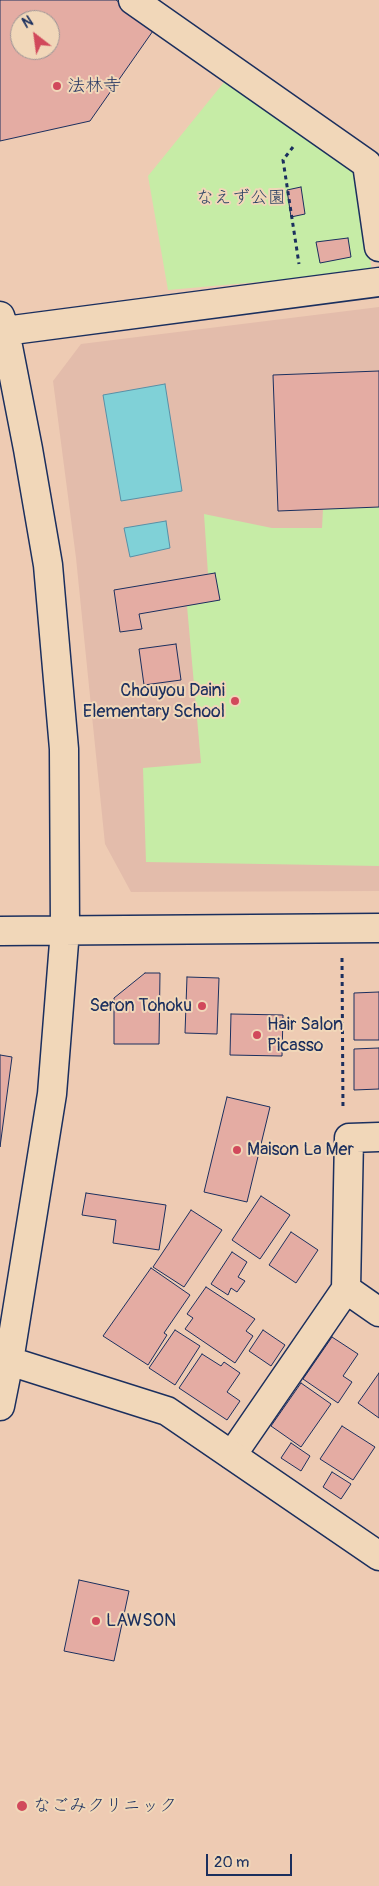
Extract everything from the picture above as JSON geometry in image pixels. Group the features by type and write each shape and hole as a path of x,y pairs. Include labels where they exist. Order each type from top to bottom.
{"street":[{"path":"133,0 367,164 379,247"},
{"path":"0,1406 10,1361 52,1094 65,930 64,749 48,565 28,449 2,324 379,282"},
{"path":"0,931 379,928"},
{"path":"232,1455 346,1289 349,1138 379,1137"},
{"path":"346,1289 379,1312"},
{"path":"10,1361 167,1410 379,1556"}],"path":[{"path":"299,265 283,160 311,125"},
{"path":"342,958 343,1113"}],"shaded area":[{"name":"Chouyou Daini Elementary School","path":"379,307 379,891 131,892 105,844 76,558 53,381 81,344"}],"green space":[{"name":"なえず公園","path":"225,81 358,174 372,272 168,290 148,176"},
{"path":"379,507 379,866 146,862 143,768 201,763 187,606 220,600 215,573 208,574 204,514 272,528 322,528 323,509"}],"water":[{"path":"165,384 182,491 121,501 103,395"},
{"path":"166,521 170,548 130,557 124,528"}],"building":[{"name":"法林寺","path":"0,0 116,0 155,28 90,121 0,141"},
{"path":"301,187 305,214 291,217 287,190"},
{"path":"348,238 351,257 320,263 316,242"},
{"path":"379,371 379,507 278,511 273,375"},
{"path":"215,573 220,600 139,614 142,629 120,632 114,590"},
{"path":"176,644 181,680 144,685 139,649"},
{"path":"145,973 160,973 159,1044 114,1044 114,998"},
{"name":"Seron Tohoku","path":"187,977 219,978 217,1034 185,1033"},
{"path":"379,992 379,1040 354,1040 354,993"},
{"name":"Hair Salon Picasso","path":"231,1014 283,1015 282,1056 230,1055"},
{"path":"379,1048 379,1089 354,1090 354,1049"},
{"path":"0,1055 12,1057 0,1147"},
{"name":"Maison La Mer","path":"227,1097 270,1107 247,1202 204,1192"},
{"path":"86,1193 166,1205 159,1250 113,1243 116,1220 82,1215"},
{"path":"261,1196 290,1215 260,1259 232,1240"},
{"path":"191,1210 222,1230 184,1287 153,1267"},
{"path":"291,1232 318,1250 296,1283 269,1265"},
{"path":"232,1252 247,1262 238,1277 245,1281 237,1292 231,1288 228,1295 211,1284"},
{"path":"151,1268 190,1295 164,1333 167,1335 148,1365 103,1336"},
{"path":"206,1287 255,1319 246,1331 253,1336 235,1363 185,1329 193,1318 187,1314"},
{"path":"175,1330 200,1346 175,1385 149,1368"},
{"path":"263,1330 285,1345 271,1366 249,1351"},
{"path":"332,1337 358,1354 343,1376 352,1382 338,1403 303,1379"},
{"path":"202,1354 221,1366 224,1362 240,1373 227,1392 240,1401 227,1420 179,1388"},
{"path":"379,1373 379,1418 358,1403"},
{"path":"301,1383 331,1404 301,1447 271,1426"},
{"path":"342,1426 375,1447 353,1480 320,1459"},
{"path":"291,1443 310,1456 301,1471 281,1458"},
{"path":"332,1472 351,1484 341,1499 323,1487"},
{"name":"LAWSON","path":"79,1580 129,1591 114,1661 64,1651"}],"place":[{"name":"法林寺","path":"57,86"},
{"name":"Chouyou Daini Elementary School","path":"235,701"},
{"name":"Seron Tohoku","path":"202,1006"},
{"name":"Hair Salon Picasso","path":"257,1035"},
{"name":"Maison La Mer","path":"237,1150"},
{"name":"LAWSON","path":"96,1621"},
{"name":"なごみクリニック","path":"22,1806"}]}
